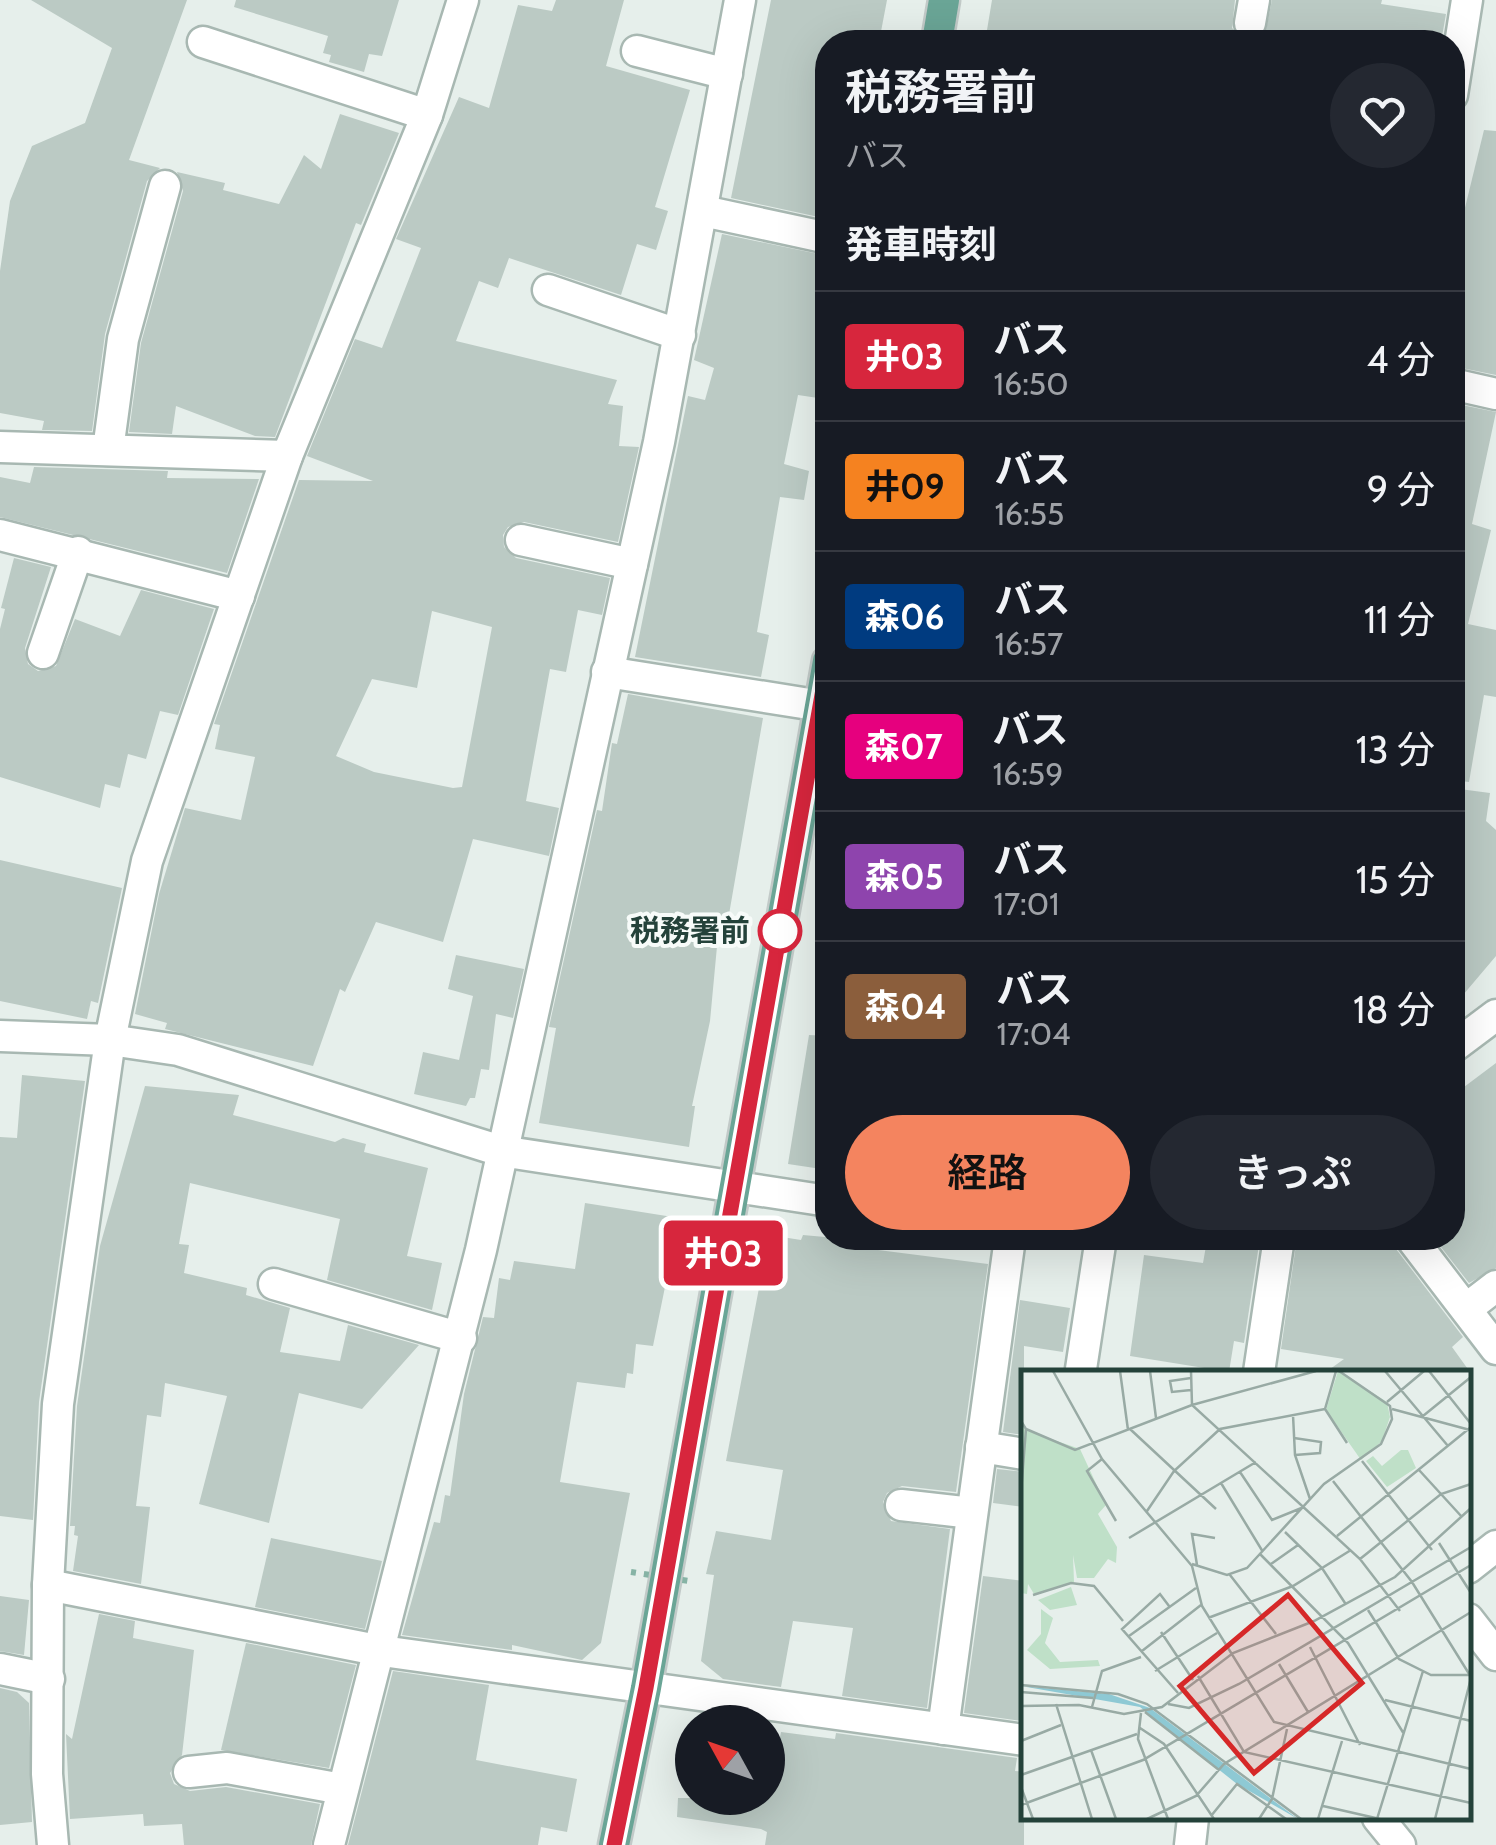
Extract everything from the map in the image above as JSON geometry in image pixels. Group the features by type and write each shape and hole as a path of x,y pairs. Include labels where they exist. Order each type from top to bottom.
{"main road":[{"path":"939,30 944,0"},
{"path":"614,1845 646,1688 815,754"}],"street":[{"path":"52,1845 47,1774 48,1585 58,1404 110,1040 147,861 287,456 427,115 463,0"},
{"path":"329,1845 461,1338 680,335 740,0"},
{"path":"1462,30 1467,0"},
{"path":"203,42 427,115"},
{"path":"637,51 727,74"},
{"path":"108,450 123,339 165,186"},
{"path":"703,212 815,235"},
{"path":"548,290 680,335"},
{"path":"1465,387 1496,394"},
{"path":"0,447 287,456"},
{"path":"0,535 238,596"},
{"path":"521,540 632,564"},
{"path":"43,653 78,552"},
{"path":"607,672 815,705"},
{"path":"1465,1038 1496,1015"},
{"path":"0,1036 110,1040 178,1050 502,1151 815,1199"},
{"path":"943,1728 1008,1250"},
{"path":"1080,1369 1099,1250"},
{"path":"1259,1370 1277,1250"},
{"path":"1421,1250 1496,1349"},
{"path":"274,1284 461,1338"},
{"path":"1466,1309 1496,1286"},
{"path":"981,1447 1021,1454"},
{"path":"901,1505 972,1513"},
{"path":"1471,1566 1496,1546"},
{"path":"48,1585 382,1651 1021,1740"},
{"path":"1471,1623 1496,1655"},
{"path":"0,1670 49,1679"},
{"path":"189,1772 227,1768 342,1788"},
{"path":"1190,1845 1193,1820"},
{"path":"1380,1820 1400,1845"}],"path":[{"path":"631,1572 695,1582"}],"building":[{"path":"31,0 187,0 129,160 160,168 147,181 105,334 92,431 42,430 44,421 0,413 0,271 10,201 32,146 85,123 112,48"},
{"path":"236,0 399,0 382,56 369,54 364,72 329,62 331,55 323,53 328,36 234,7"},
{"path":"556,0 624,0 606,66 690,90 655,207 668,211 656,250 637,244 621,295 509,258 498,288 479,281 456,341 617,380 608,404 623,406 619,446 639,447 618,542 524,522 508,527 503,535 504,547 516,558 610,578 602,615 578,610 566,672 550,669 526,801 559,808 549,856 473,839 443,942 376,922 345,992 340,989 313,1066 165,1029 167,1023 135,1014 159,894 185,808 241,820 255,757 215,749 220,725 214,724 299,480 373,481 307,456 355,339 382,348 421,248 396,239 459,97 489,108 518,5 552,11","holes":["432,611 492,627 462,787 374,772 336,756 372,679 417,688"]},
{"path":"771,0 887,0 881,30 815,30 815,216 731,198"},
{"path":"992,0 1235,0 1234,30 987,30"},
{"path":"1272,0 1382,0 1381,4 1446,14 1443,30 1266,30"},
{"path":"340,114 399,133 361,225 356,223 275,437 255,436 176,406 172,434 129,432 141,343 183,191 177,172 225,183 223,190 279,204 304,155 321,169"},
{"path":"1484,130 1496,131 1496,375 1465,369 1465,208"},
{"path":"722,234 815,253 815,398 798,395 784,464 809,471 804,500 780,497 757,632 769,635 761,677 635,657 688,396 705,400 714,368 694,360"},
{"path":"1465,406 1496,412 1472,524 1491,530 1468,624 1496,630 1496,697 1484,695 1469,782 1465,782"},
{"path":"34,467 168,471 167,478 259,479 227,573 0,517 0,477 30,483"},
{"path":"14,558 51,567 25,648 28,664 38,671 56,666 75,619 120,636 141,590 214,609 178,715 160,711 146,759 128,754 120,788 105,784 100,808 0,777 0,629 5,609 1,608"},
{"path":"628,694 763,718 727,926 719,925 710,1021 692,1106 689,1147 539,1123 556,1028 549,1027 597,810 602,811 612,743 617,744"},
{"path":"1465,790 1490,793 1486,821 1496,830 1496,956 1465,993"},
{"path":"0,860 122,888 98,1003 91,1001 87,1019 0,1001"},
{"path":"456,955 524,969 513,1018 496,1014 489,1070 481,1069 475,1098 470,1098 466,1106 414,1094 423,1052 459,1060 473,996 448,989"},
{"path":"809,1035 815,1035 815,1168 788,1164"},
{"path":"1496,1063 1496,1268 1469,1283 1443,1250 1465,1250 1465,1086"},
{"path":"22,1075 85,1081 39,1402 33,1520 0,1516 0,1137 17,1138"},
{"path":"145,1086 239,1095 233,1115 335,1142 343,1138 366,1144 364,1152 428,1168 407,1256 442,1263 432,1310 327,1280 340,1219 190,1183 179,1244 189,1245 184,1273 247,1288 246,1295 290,1308 280,1352 340,1361 348,1325 419,1345 362,1409 299,1393 269,1523 199,1504 227,1396 165,1383 161,1417 147,1415 136,1506 150,1507 141,1584 73,1571 78,1536 74,1535 75,1526 70,1526 77,1406 100,1246"},
{"path":"585,1203 679,1218 653,1346 636,1344 633,1374 627,1373 625,1388 577,1382 560,1482 630,1493 601,1643 582,1660 512,1645 512,1650 402,1635 434,1522 440,1523 445,1495 450,1496 464,1394 483,1317 494,1318 499,1278 510,1280 514,1261 575,1269"},
{"path":"803,1235 815,1236 815,1250 878,1250 988,1264 956,1492 902,1486 887,1493 883,1502 891,1521 950,1529 927,1708 842,1696 853,1628 793,1621 781,1687 723,1679 701,1661 714,1575 706,1574 716,1531 771,1540 783,1470 726,1461 767,1246 782,1237 801,1240"},
{"path":"1205,1250 1258,1250 1244,1343 1234,1341 1229,1370 1130,1356 1144,1255 1203,1263"},
{"path":"1295,1250 1397,1250 1463,1337 1452,1347 1469,1370 1329,1370 1344,1359 1281,1349"},
{"path":"1020,1300 1070,1308 1063,1352 1024,1346 1021,1435 1003,1432"},
{"path":"997,1469 1021,1472 1021,1507 993,1503"},
{"path":"271,1538 382,1561 365,1629 255,1607"},
{"path":"983,1576 1021,1581 1021,1721 964,1713"},
{"path":"0,1596 29,1600 24,1655 0,1651"},
{"path":"99,1614 135,1621 133,1638 194,1650 182,1755 170,1773 174,1784 190,1791 226,1787 320,1804 311,1845 184,1845 182,1824 144,1826 143,1814 70,1819 66,1734 72,1739"},
{"path":"246,1643 356,1665 329,1768 221,1750"},
{"path":"393,1671 489,1685 476,1760 577,1779 567,1832 541,1827 538,1845 348,1845"},
{"path":"0,1688 17,1692 29,1703 32,1822 0,1825"},
{"path":"785,1733 835,1739 836,1733 1017,1758 1015,1771 1021,1772 1024,1845 765,1845 767,1832 761,1829 677,1817 785,1815"}],"bus line":[{"name":"井03","path":"614,1845 646,1688 815,734"}],"place":[{"name":"税務署前","path":"780,931"}]}
